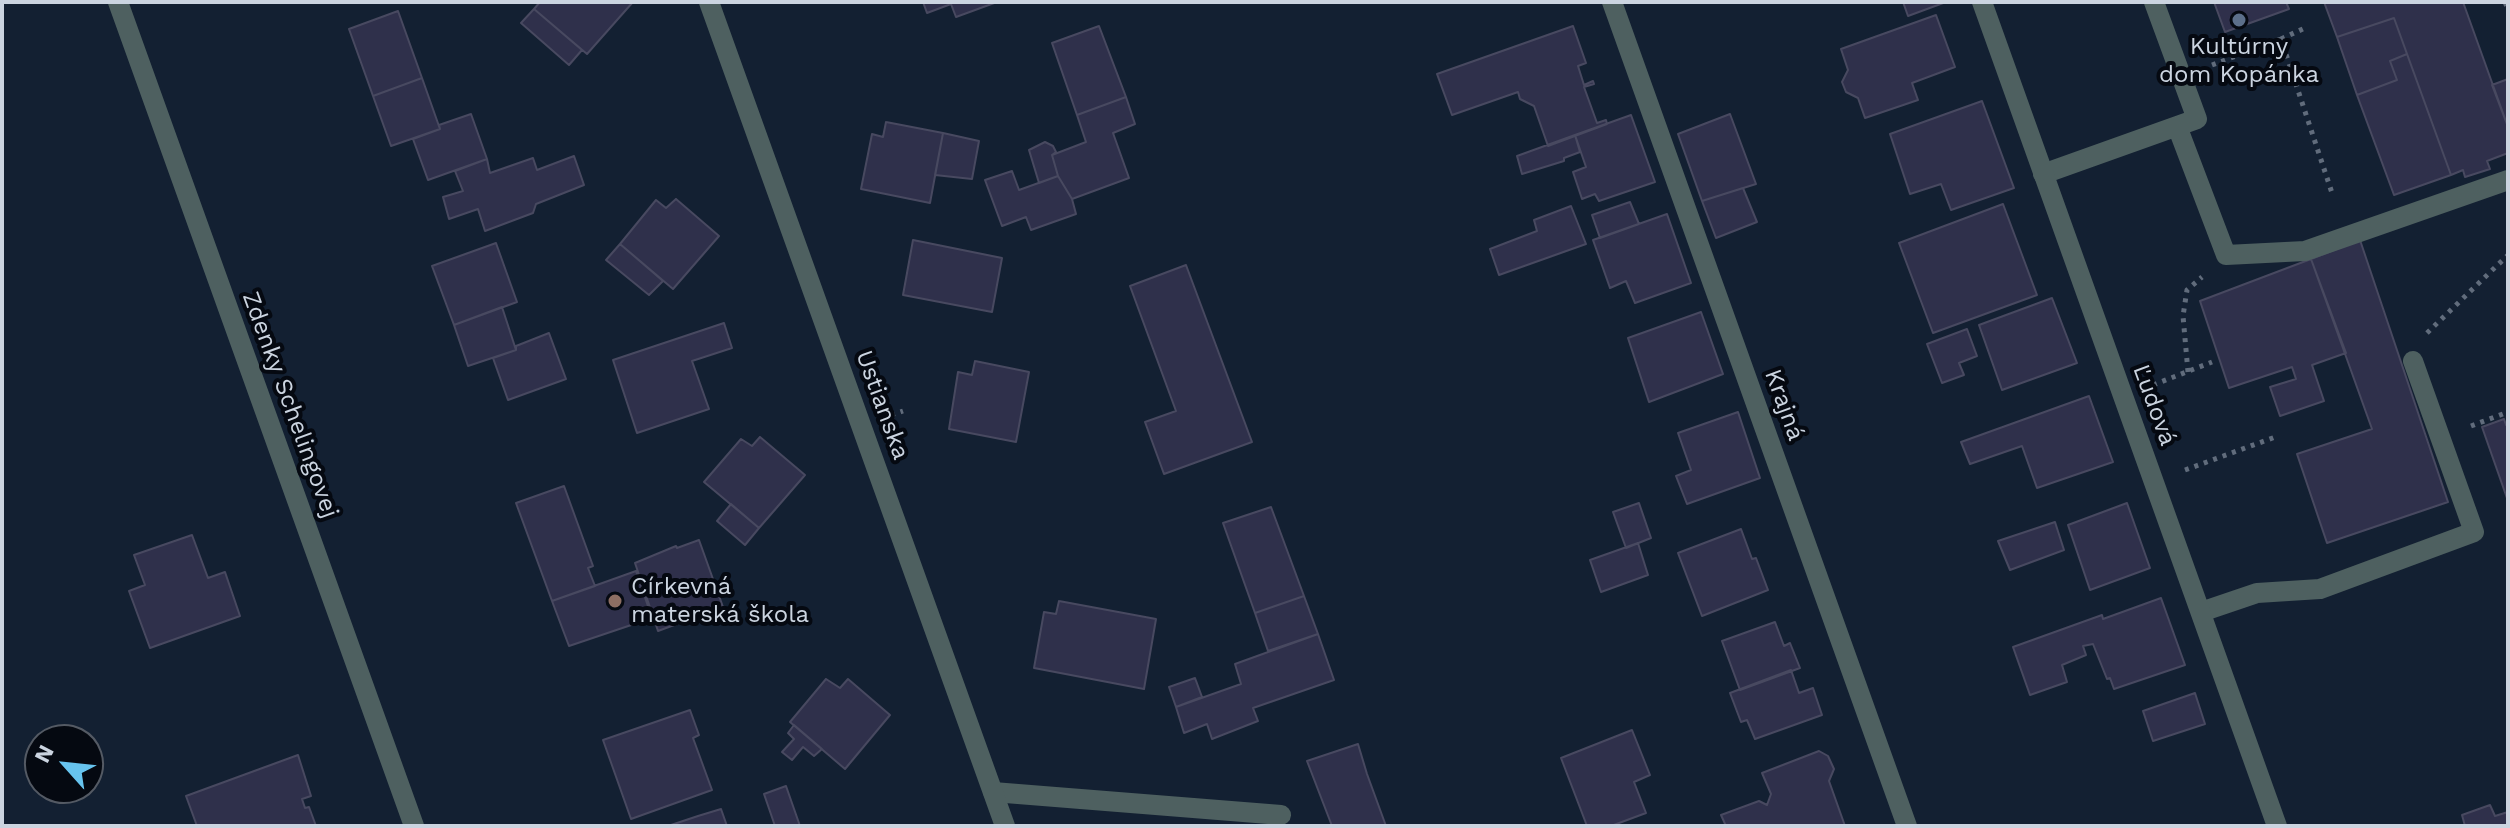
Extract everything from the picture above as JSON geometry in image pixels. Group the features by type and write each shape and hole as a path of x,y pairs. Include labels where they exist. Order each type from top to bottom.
{"street":[{"name":"Zdenky Schelingovej","path":"118,2 414,826"},
{"name":"Ustianska","path":"709,2 1005,826"},
{"name":"Krajná","path":"1612,2 1907,826"},
{"name":"Ľudová","path":"1982,2 2277,826"},
{"path":"2043,174 2197,119 2154,2"},
{"path":"2177,126 2226,255 2305,251 2508,180"},
{"path":"2201,612 2257,593 2320,589 2474,532 2413,361"},
{"path":"993,792 1281,815"}],"path":[{"path":"2505,2 2508,9"},
{"path":"2182,77 2307,27"},
{"path":"2281,39 2333,196"},
{"path":"2188,372 2183,316 2187,290 2226,255"},
{"path":"2413,361 2417,342 2508,255"},
{"path":"2154,481 2278,436"}],"building":[{"path":"540,2 633,2 587,54 534,9"},
{"path":"923,2 997,2 956,17 951,4 927,13"},
{"path":"1903,2 1946,2 1908,16"},
{"name":"Kultúrny dom Kopánka","path":"2214,2 2286,2 2289,9 2225,32"},
{"path":"2324,2 2463,2 2508,127 2508,153 2487,161 2490,169 2465,177 2463,170 2451,175 2394,18 2337,37"},
{"path":"534,9 582,50 569,65 521,23"},
{"path":"398,11 422,78 373,96 349,29"},
{"path":"1936,15 1955,67 1912,83 1918,100 1865,118 1858,98 1846,92 1842,82 1848,70 1841,49"},
{"path":"2394,18 2407,54 2390,61 2397,80 2357,95 2337,37"},
{"path":"1099,26 1126,97 1077,115 1052,43"},
{"path":"1573,26 1586,63 1578,66 1584,85 1593,81 1594,84 1584,87 1597,123 1606,120 1607,124 1548,146 1534,106 1520,99 1518,92 1452,115 1437,74"},
{"path":"2407,54 2451,175 2394,195 2357,95 2397,80 2390,61"},
{"path":"422,78 440,129 391,146 373,96"},
{"path":"2508,79 2508,127 2492,85"},
{"path":"1126,97 1135,124 1113,133 1129,178 1072,199 1058,176 1052,155 1086,142 1077,115"},
{"path":"1982,101 2014,188 1951,210 1941,184 1910,194 1890,134"},
{"path":"471,114 487,159 428,180 413,139 440,129 439,125"},
{"path":"1730,114 1756,184 1702,201 1678,134"},
{"path":"1631,115 1655,182 1599,201 1595,194 1582,199 1573,172 1586,167 1575,135"},
{"path":"886,122 943,133 930,203 861,189 872,134 883,137"},
{"path":"943,133 979,141 972,179 935,175"},
{"path":"1575,135 1580,152 1564,158 1564,161 1522,174 1517,156"},
{"path":"1045,142 1053,146 1056,152 1052,155 1058,176 1039,183 1029,150"},
{"path":"574,156 584,185 536,204 533,213 485,231 478,209 449,219 443,197 463,191 455,171 487,159 490,173 533,158 537,170"},
{"path":"1012,171 1019,190 1058,176 1072,199 1076,214 1031,230 1026,217 1002,226 985,180"},
{"path":"1743,188 1757,222 1716,238 1702,201"},
{"path":"676,199 719,236 673,289 620,244 656,200 666,208"},
{"path":"1630,202 1639,224 1600,238 1592,215"},
{"path":"2003,204 2037,295 1933,333 1899,243"},
{"path":"1571,206 1586,244 1499,275 1490,249 1537,231 1534,220"},
{"path":"1667,214 1691,283 1635,303 1626,281 1610,288 1593,240"},
{"path":"913,240 1002,258 992,312 903,295"},
{"path":"2360,240 2448,502 2327,543 2297,454 2372,429 2311,259"},
{"path":"496,243 517,302 454,325 432,266"},
{"path":"620,244 663,281 649,295 606,260"},
{"path":"2311,259 2346,353 2312,365 2324,401 2280,416 2270,387 2296,379 2292,367 2229,388 2200,301"},
{"path":"1186,265 1252,442 1164,474 1145,422 1176,411 1130,286"},
{"path":"2052,298 2077,363 2002,390 1979,325"},
{"path":"502,307 516,350 468,366 454,325"},
{"path":"1701,312 1723,374 1649,402 1628,338"},
{"path":"724,323 732,348 692,361 709,409 637,433 613,360"},
{"path":"1967,329 1977,356 1959,363 1964,375 1942,383 1927,344"},
{"path":"549,333 566,379 508,400 493,358"},
{"path":"975,361 1029,372 1016,442 949,429 958,372 972,375"},
{"path":"2089,396 2113,462 2037,488 2022,446 1970,464 1961,442"},
{"path":"1738,412 1760,478 1687,504 1676,476 1691,470 1678,433"},
{"path":"2504,419 2508,424 2508,501 2482,427"},
{"path":"760,437 805,475 759,528 704,482 741,439 752,446"},
{"path":"564,486 593,566 588,568 595,586 552,601 516,503"},
{"path":"1639,503 1651,538 1626,548 1613,512"},
{"path":"2127,503 2150,568 2090,590 2068,525"},
{"path":"731,504 759,528 745,545 717,521"},
{"path":"1271,507 1304,596 1255,613 1223,523"},
{"path":"2055,522 2064,550 2010,570 1998,541"},
{"path":"1741,529 1768,590 1702,616 1678,553"},
{"path":"192,535 208,578 225,572 240,616 150,648 129,591 145,585 134,555"},
{"path":"699,540 723,607 658,631 635,563"},
{"path":"1638,543 1648,575 1601,592 1590,560"},
{"path":"636,571 652,618 569,646 552,601"},
{"path":"1304,596 1318,634 1268,651 1255,613"},
{"path":"2161,598 2185,665 2114,689 2093,644 2083,646 2086,655 2062,665 2067,682 2030,695 2013,647 2102,615 2103,619"},
{"path":"1059,601 1156,619 1144,689 1034,668 1044,612 1056,614"},
{"path":"1775,622 1784,646 1790,643 1800,668 1740,690 1722,641"},
{"path":"1318,634 1334,680 1253,708 1258,721 1212,739 1207,724 1184,733 1176,707 1241,684 1235,664"},
{"path":"1791,670 1799,693 1813,688 1822,715 1755,739 1747,720 1741,722 1730,693"},
{"path":"1195,678 1202,697 1176,707 1169,687"},
{"path":"826,679 840,688 848,679 890,715 845,769 790,722"},
{"path":"2195,693 2205,724 2153,741 2143,711"},
{"path":"690,710 699,735 693,738 712,790 631,819 603,740"},
{"path":"794,725 822,749 814,756 803,747 792,760 782,752 794,739 788,733"},
{"path":"1632,730 1650,775 1634,782 1646,813 1611,826 1587,826 1561,758"},
{"path":"1358,744 1386,826 1332,826 1307,761"},
{"path":"1819,751 1828,756 1834,769 1829,781 1845,826 1726,826 1721,815 1759,801 1767,805 1771,794 1762,773"},
{"path":"298,755 311,796 302,799 305,808 309,807 316,826 197,826 186,796"},
{"path":"786,786 800,826 775,826 764,794"},
{"path":"2490,805 2495,816 2508,812 2508,826 2465,826 2462,815"},
{"path":"721,809 727,826 668,826 698,816"}],"place":[{"name":"Kultúrny dom Kopánka","path":"2239,20"},
{"name":"Církevná materská škola","path":"615,601"}]}
